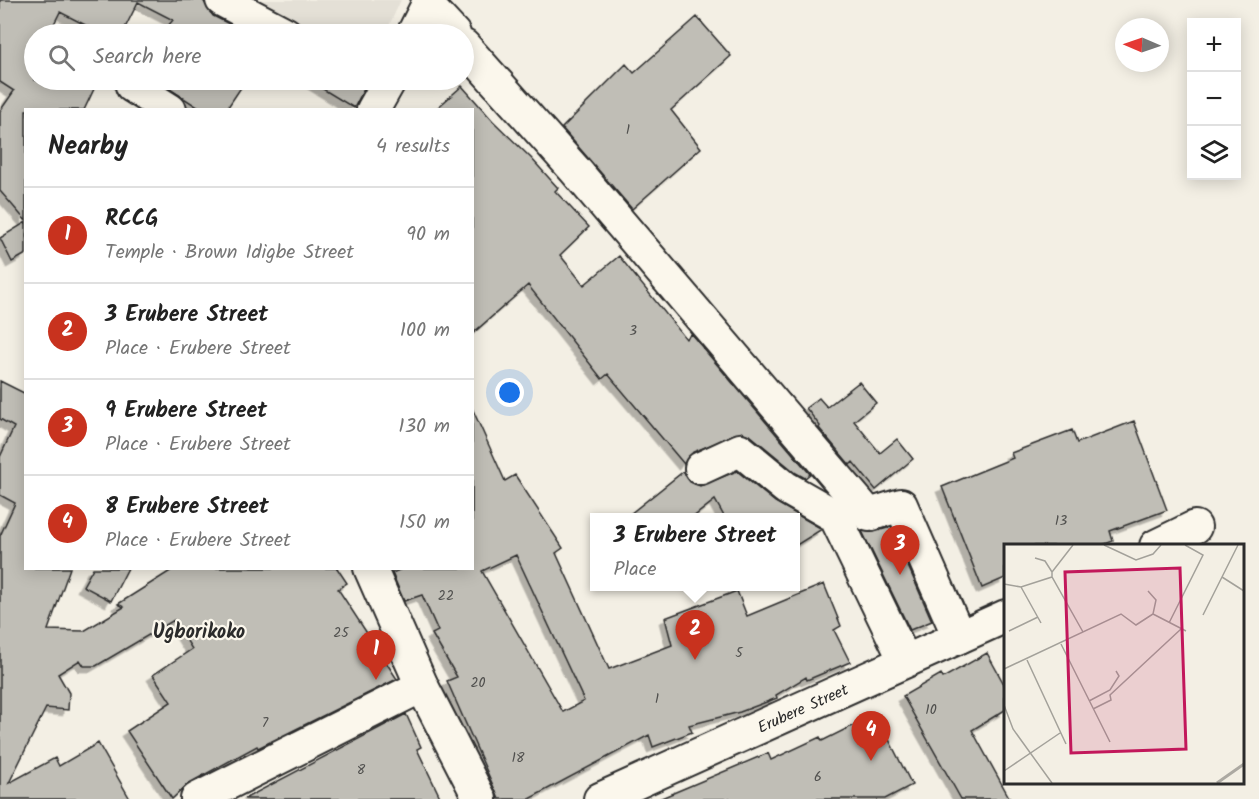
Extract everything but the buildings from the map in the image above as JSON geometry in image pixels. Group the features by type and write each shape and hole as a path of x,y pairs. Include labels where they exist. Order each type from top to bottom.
{"street":[{"path":"222,0 267,24"},
{"path":"418,24 429,3 446,24"},
{"path":"474,56 575,170 869,515 901,506 959,637"},
{"path":"138,90 167,108"},
{"path":"700,468 740,450 786,488 835,516 905,661"},
{"path":"1160,544 1195,527"},
{"path":"371,570 422,686 480,799"},
{"name":"Erubere Street","path":"600,799 1004,616"},
{"path":"197,799 422,686"}],"shaded area":[{"path":"248,0 401,0 390,24 300,24"}],"place":[{"name":"9 Erubere Street","path":"900,575"},
{"name":"3 Erubere Street","path":"695,660"},
{"name":"RCCG","path":"376,680"},
{"name":"8 Erubere Street","path":"871,761"}],"district":[{"name":"Ugborikoko","path":"199,631"}]}
